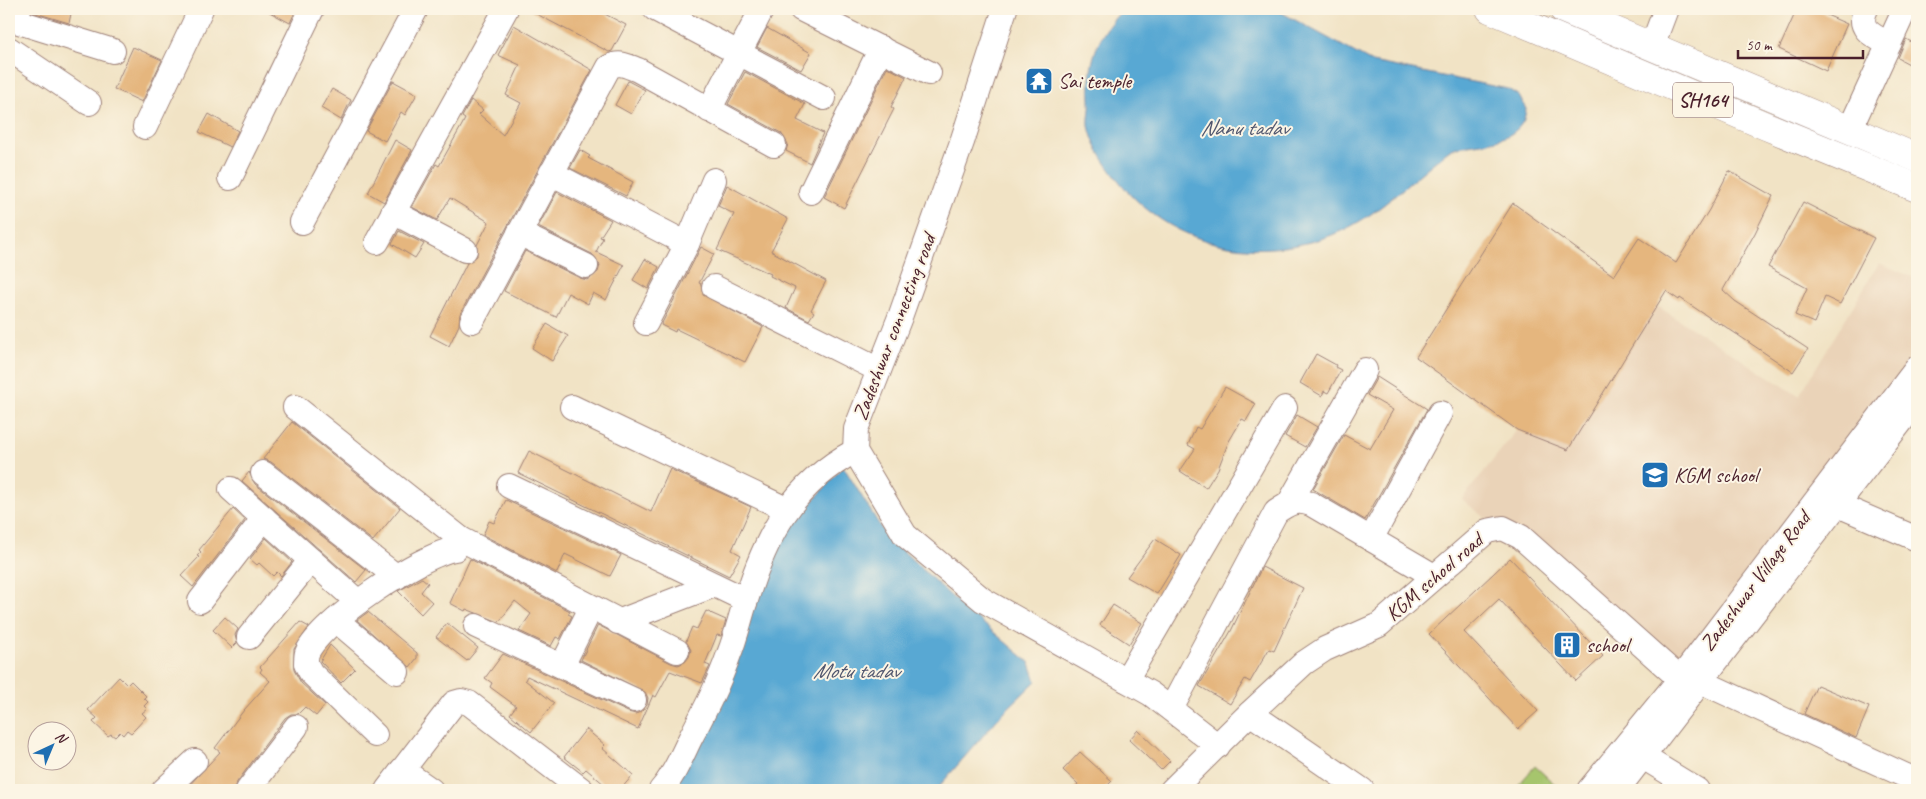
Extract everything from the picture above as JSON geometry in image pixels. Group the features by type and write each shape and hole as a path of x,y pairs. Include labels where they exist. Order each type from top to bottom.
{"main road":[{"name":"SH164","path":"1490,9 1917,188"},
{"name":"SH164","path":"1564,9 1850,130 1915,152"}],"street":[{"path":"19,9 16,18 19,22 113,51"},
{"path":"145,127 201,9"},
{"path":"230,178 312,9"},
{"path":"302,222 416,9"},
{"path":"376,242 506,9"},
{"path":"655,9 824,98"},
{"path":"709,110 762,9"},
{"path":"801,9 929,73"},
{"name":"Zadeshwar connecting road","path":"855,452 856,429 962,142 1005,9"},
{"path":"1652,46 1666,9"},
{"path":"1866,9 1862,17 1863,26 1870,34 1889,44"},
{"path":"1850,130 1905,9"},
{"path":"812,192 881,48"},
{"path":"9,49 89,103"},
{"path":"472,321 609,68 615,64 623,64 638,70 774,145"},
{"path":"552,173 687,244"},
{"path":"646,323 687,244 714,180"},
{"path":"393,212 466,250"},
{"path":"519,233 586,266"},
{"path":"714,287 879,370"},
{"name":"Zadeshwar Village Road","path":"1589,790 1691,681 1917,368"},
{"path":"1171,709 1276,512 1290,502 1365,370"},
{"path":"572,406 786,509"},
{"path":"295,407 462,539 591,608 677,651"},
{"path":"1617,790 1643,757 1691,681 1838,505 1915,407"},
{"path":"1126,680 1285,408"},
{"path":"1371,539 1440,414"},
{"path":"661,790 679,762 708,704 730,653 757,567 786,509 811,481 834,463 855,452 905,535 983,600 1151,694 1218,746"},
{"path":"264,473 397,577"},
{"path":"509,486 746,600"},
{"path":"231,489 358,602"},
{"path":"1290,502 1301,501 1311,504 1434,576"},
{"path":"1838,505 1917,539"},
{"path":"200,601 264,518"},
{"name":"KGM school road","path":"1172,790 1304,663 1325,649 1379,625 1487,531 1502,528 1521,537 1691,681 1917,781"},
{"path":"375,735 324,687 306,664 307,653 336,620 358,602 433,555 455,549 462,539"},
{"path":"249,637 311,560"},
{"path":"618,622 714,584"},
{"path":"562,666 591,608"},
{"path":"336,620 397,672"},
{"path":"476,626 634,700"},
{"path":"387,790 454,703 461,701 469,703 567,786"},
{"path":"1250,713 1362,790"},
{"path":"248,790 296,727"},
{"path":"1643,757 1697,790"},
{"path":"164,790 195,761"},
{"path":"402,770 430,790"}],"shaded area":[{"name":"KGM school","path":"1879,263 1917,279 1917,358 1675,677 1462,499 1517,430 1657,306 1799,396"}],"green space":[{"path":"1535,766 1561,790 1514,790"}],"water":[{"name":"Nanu tadav","path":"1124,9 1275,9 1372,62 1508,89 1519,96 1526,109 1523,122 1511,134 1498,140 1450,150 1385,204 1352,226 1332,235 1310,242 1282,247 1255,248 1228,246 1202,239 1177,229 1154,215 1134,197 1107,165 1096,147 1091,133 1089,123 1092,62 1100,39 1114,19"},
{"name":"Motu tadav","path":"843,466 885,534 951,596 1030,663 1036,681 1002,714 936,790 665,790 780,540"}],"building":[{"path":"32,9 72,9 69,23 32,12"},
{"path":"264,9 290,9 295,12 290,23"},
{"path":"527,9 595,9 626,25 612,51 609,52"},
{"path":"1797,9 1813,9 1847,24 1826,71 1779,49"},
{"path":"514,25 592,70 460,314 459,325 449,346 430,336 467,263 477,256 477,245 489,222 450,198 437,220 412,207 436,164 439,166 462,125 465,119 462,117 471,100 483,110 479,114 503,135 521,103 506,95 520,65 498,55"},
{"path":"767,28 811,53 801,70 757,47"},
{"path":"1906,39 1917,45 1917,53 1911,65 1898,58"},
{"path":"133,47 162,60 142,102 114,89"},
{"path":"887,67 906,77 891,107 894,109 844,208 824,197"},
{"path":"745,72 805,104 797,120 823,133 810,163 786,151 788,144 781,133 728,104"},
{"path":"393,81 417,94 405,115 401,112 385,141 366,131"},
{"path":"628,81 645,90 631,114 615,105"},
{"path":"332,89 351,100 341,120 321,108"},
{"path":"209,114 238,131 230,147 199,132"},
{"path":"395,140 412,150 384,202 368,193"},
{"path":"580,150 590,156 588,158 633,182 626,196 570,168"},
{"path":"1729,171 1773,196 1723,290 1735,301 1808,349 1793,372 1720,323 1666,291 1568,450 1517,430 1416,357 1513,203 1614,276 1639,238 1676,263 1709,210"},
{"path":"727,185 788,219 771,251 826,281 811,310 814,312 809,320 786,308 795,288 770,276 771,274 717,250 734,214 718,206"},
{"path":"557,192 611,220 600,237 603,238 596,252 624,265 606,300 593,293 588,304 568,293 556,317 504,291 525,251 580,278 587,280 598,272 600,265 592,254 538,227"},
{"path":"1803,202 1874,238 1840,304 1825,297 1814,323 1795,315 1807,288 1768,267"},
{"path":"399,231 424,244 415,258 392,244"},
{"path":"701,247 714,254 699,283 701,284 703,295 763,327 745,362 676,329 675,332 661,325"},
{"path":"645,259 659,267 648,289 633,280"},
{"path":"547,324 568,336 552,361 532,348"},
{"path":"1316,354 1336,365 1335,367 1341,370 1328,393 1324,391 1322,396 1300,383"},
{"path":"1377,377 1427,409 1365,520 1313,489 1344,435 1370,449 1393,410 1367,395"},
{"path":"1225,387 1256,404 1246,421 1242,419 1228,443 1218,469 1206,488 1180,471 1195,449 1188,445 1196,427 1200,429"},
{"path":"1297,415 1317,427 1305,447 1285,436"},
{"path":"292,422 400,508 373,541 271,462 263,459"},
{"path":"529,451 651,512 670,469 751,507 732,550 741,555 729,576 518,473"},
{"path":"249,472 255,484 366,570 356,582 242,481"},
{"path":"506,500 621,555 610,576 565,554 557,573 483,535 489,521 494,523"},
{"path":"233,509 245,520 193,587 181,576 199,557 197,556 201,552 199,550"},
{"path":"266,538 292,562 281,576 277,572 273,576 259,563 257,565 250,559"},
{"path":"1155,539 1181,555 1157,594 1127,577"},
{"name":"school","path":"1510,558 1603,656 1576,681 1499,599 1464,632 1538,711 1518,729 1429,634"},
{"path":"470,559 570,611 568,614 572,616 560,639 556,637 551,646 519,631 531,614 515,601 499,622 466,609 465,611 450,603"},
{"path":"1262,567 1303,588 1274,651 1269,649 1250,682 1245,679 1230,704 1199,686 1231,631"},
{"path":"422,578 428,583 421,592 432,602 421,614 398,591"},
{"path":"1113,605 1142,623 1129,644 1100,625"},
{"path":"706,611 726,620 721,636 717,635 705,664 710,666 702,683 670,671 656,697 653,695 638,729 527,676 525,680 554,703 531,732 510,714 516,706 490,687 492,683 485,678 503,654 636,714 647,705 648,698 645,692 581,660 598,625 678,665 685,662 689,657 691,650 686,641 692,627 697,629"},
{"path":"368,612 417,653 417,658 410,667 357,620"},
{"path":"225,617 238,629 235,635 237,643 232,648 213,630"},
{"path":"300,622 309,627 294,649 294,670 301,683 325,705 316,716 305,707 298,714 291,714 285,718 237,782 235,790 185,790 220,752 215,748 244,710 270,681 260,672 262,669 260,667"},
{"path":"447,623 478,648 467,661 436,637"},
{"path":"330,645 355,669 341,683 320,661"},
{"path":"119,677 127,685 131,681 146,696 144,698 148,702 144,706 147,709 142,713 146,717 136,728 131,733 127,730 123,735 120,732 115,737 111,734 108,736 93,722 97,718 88,710"},
{"path":"1817,685 1869,707 1856,738 1804,714"},
{"path":"586,729 605,745 602,748 633,775 620,790 611,790 586,769 583,772 564,757"},
{"path":"1138,730 1170,761 1161,770 1129,740"},
{"path":"1080,752 1112,781 1103,790 1073,790 1078,784 1063,770"}],"place":[{"name":"Sai temple","path":"1039,81"},
{"name":"KGM school","path":"1655,475"},
{"name":"school","path":"1567,645"}]}
